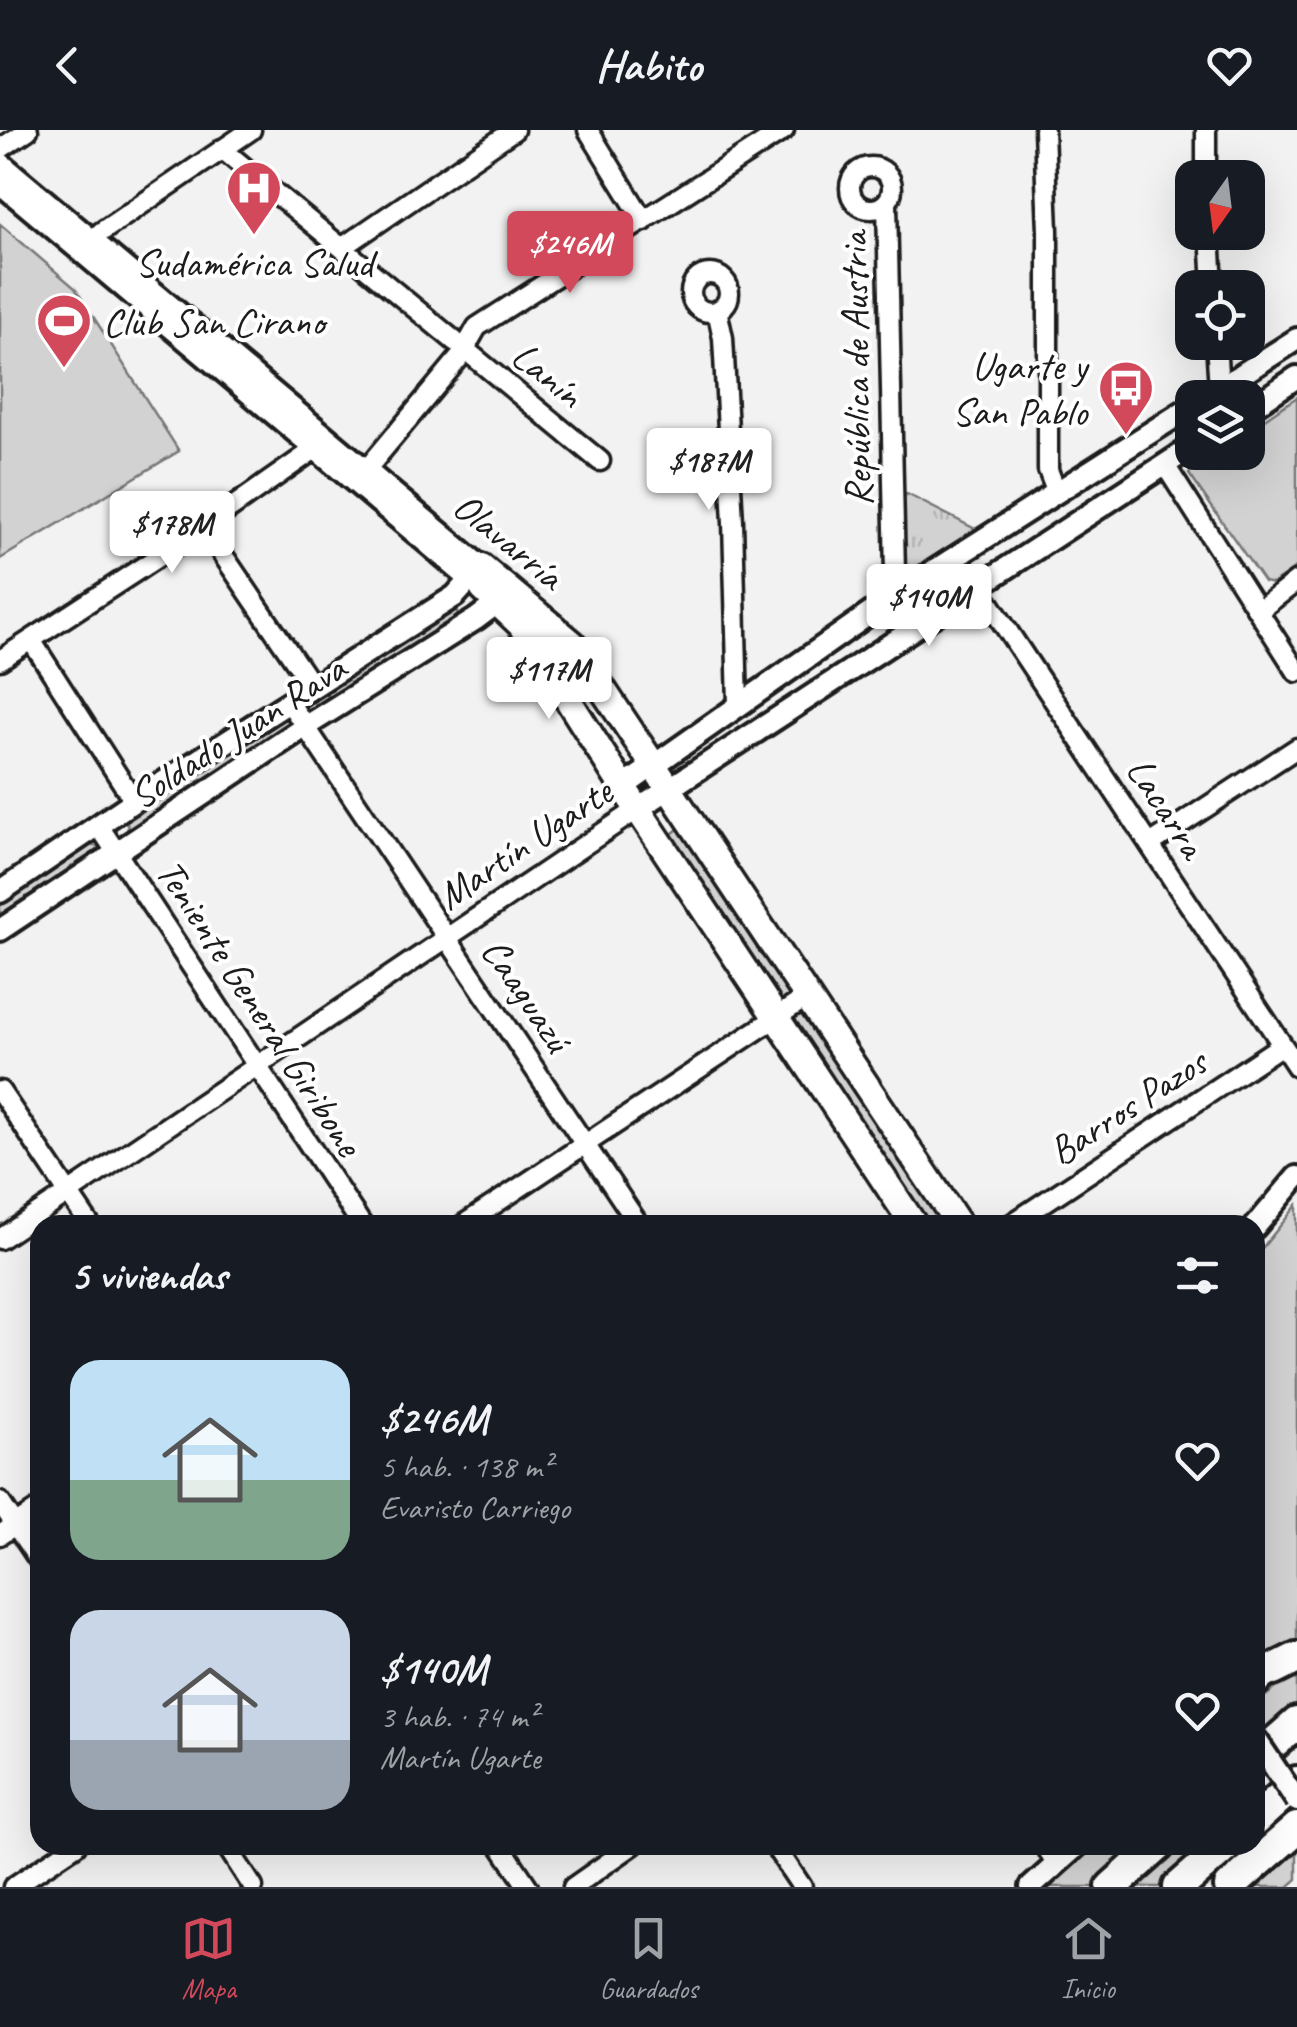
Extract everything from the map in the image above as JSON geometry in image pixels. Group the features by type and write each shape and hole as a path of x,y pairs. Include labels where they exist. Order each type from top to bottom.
{"highway":[{"path":"1265,1751 1297,1723"},
{"path":"1265,1811 1297,1782"},
{"path":"1230,1887 1297,1828"},
{"path":"1112,1887 1148,1855"},
{"path":"1179,1887 1215,1855"}],"main road":[{"name":"Olavarría","path":"476,573 572,643 951,1215"},
{"name":"Olavarría","path":"506,597 623,786 907,1215"}],"street":[{"path":"0,148 28,130"},
{"path":"87,245 251,130"},
{"path":"343,246 514,130"},
{"path":"588,130 644,221"},
{"path":"366,470 464,351 476,328 784,130"},
{"path":"1044,130 1048,470 1056,491"},
{"path":"1206,130 1206,160"},
{"name":"Lanín","path":"222,150 600,461"},
{"name":"Olavarría","path":"0,164 315,449 476,573"},
{"name":"Olavarría","path":"0,183 87,245 366,470 476,573"},
{"name":"República de Austria","path":"886,202 898,593"},
{"path":"717,310 723,338 734,522 738,705"},
{"path":"1232,380 1297,339"},
{"path":"1265,398 1297,376"},
{"name":"Martín Ugarte","path":"623,786 898,593 1175,417"},
{"path":"0,660 204,527 315,449"},
{"name":"Martín Ugarte","path":"37,1215 638,808 1175,458"},
{"path":"1165,465 1297,672"},
{"path":"204,527 312,686"},
{"name":"Soldado Juan Rava","path":"0,892 134,801 455,596 476,573"},
{"path":"1258,610 1297,581"},
{"name":"Lacarra","path":"978,586 1297,1067"},
{"name":"Soldado Juan Rava","path":"0,930 506,597"},
{"path":"30,640 134,801"},
{"name":"Caaguazú","path":"289,702 632,1215"},
{"path":"1150,844 1297,748"},
{"name":"Teniente General Giribone","path":"100,826 355,1215"},
{"path":"478,1215 807,998"},
{"name":"Barros Pazos","path":"1025,1215 1282,1046"},
{"path":"0,1091 83,1215"},
{"path":"1265,1215 1297,1176"},
{"name":"Martín Ugarte","path":"0,1239 30,1219"},
{"path":"0,1502 8,1530 30,1552"},
{"path":"8,1530 30,1515"},
{"path":"1275,1672 1297,1648"},
{"path":"1265,1753 1297,1801"},
{"path":"12,1887 61,1855"},
{"path":"232,1855 253,1887"},
{"path":"507,1855 528,1887"},
{"path":"573,1887 619,1855"},
{"path":"781,1855 802,1887"},
{"path":"1050,1855 1056,1864"},
{"path":"1030,1887 1066,1855"}],"green space":[{"name":"Club San Cirano","path":"0,224 75,288 179,451 0,559"},
{"path":"1297,397 1297,567 1272,584 1264,582 1189,474 1192,470 1265,470 1265,419"},
{"path":"907,494 977,530 909,578 905,575 899,497"},
{"path":"454,605 458,608 457,618 323,705 314,705 317,696"},
{"path":"280,718 289,720 288,729 128,830 127,822"},
{"path":"682,826 939,1215 922,1215 669,836"},
{"path":"90,845 99,847 98,855 0,920 0,905"},
{"path":"1297,1205 1297,1641 1265,1667 1265,1245"},
{"path":"1297,1672 1297,1710 1265,1738 1265,1696"},
{"path":"1297,1848 1297,1879 1288,1887 1253,1887"},
{"path":"1085,1855 1133,1855 1097,1887 1048,1887"},
{"path":"1163,1855 1197,1855 1161,1887 1127,1887"}],"place":[{"name":"Sudamérica Salud","path":"254,237"},
{"name":"Club San Cirano","path":"64,370"},
{"name":"Ugarte y San Pablo","path":"1126,437"}]}
